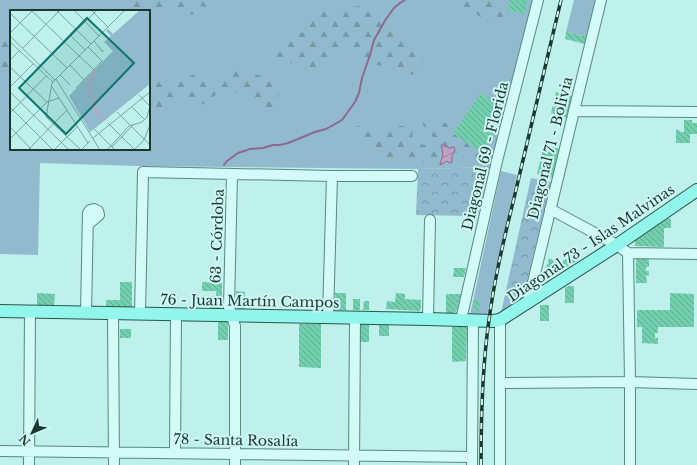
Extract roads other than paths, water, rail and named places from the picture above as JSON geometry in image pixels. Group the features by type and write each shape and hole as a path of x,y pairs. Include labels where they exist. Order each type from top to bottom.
{"main road":[{"name":"Diagonal 73 - Islas Malvinas","path":"500,320 617,245 697,190"},
{"name":"76 - Juan Martín Campos","path":"0,311 500,320"}],"street":[{"name":"Diagonal 69 - Florida","path":"472,461 467,320 498,160 538,0"},
{"name":"Diagonal 71 - Bolivia","path":"528,303 601,0"},
{"path":"574,111 697,112"},
{"path":"140,314 143,172 412,176"},
{"name":"63 - Córdoba","path":"232,174 229,307 236,326 235,465"},
{"path":"328,317 332,176"},
{"path":"550,209 617,245 628,253 697,254"},
{"path":"428,319 430,220"},
{"path":"86,313 88,225"},
{"path":"628,253 630,465"},
{"path":"30,312 30,465"},
{"path":"113,313 114,465"},
{"path":"175,454 176,314"},
{"path":"354,460 355,317"},
{"path":"500,320 500,465"},
{"path":"500,384 630,382 697,384"},
{"name":"78 - Santa Rosalía","path":"0,451 235,454 354,460 472,461"}],"water":[{"path":"443,144 449,148 454,147 455,150 452,156 452,162 450,163 447,161 440,165 443,155 441,145"}],"waterway":[{"path":"224,165 238,153 250,149 288,143 326,129 342,120 355,102 359,93 374,40 394,8 405,0"}],"railway":[{"path":"481,465 483,374 495,284 502,248 561,0"}]}
